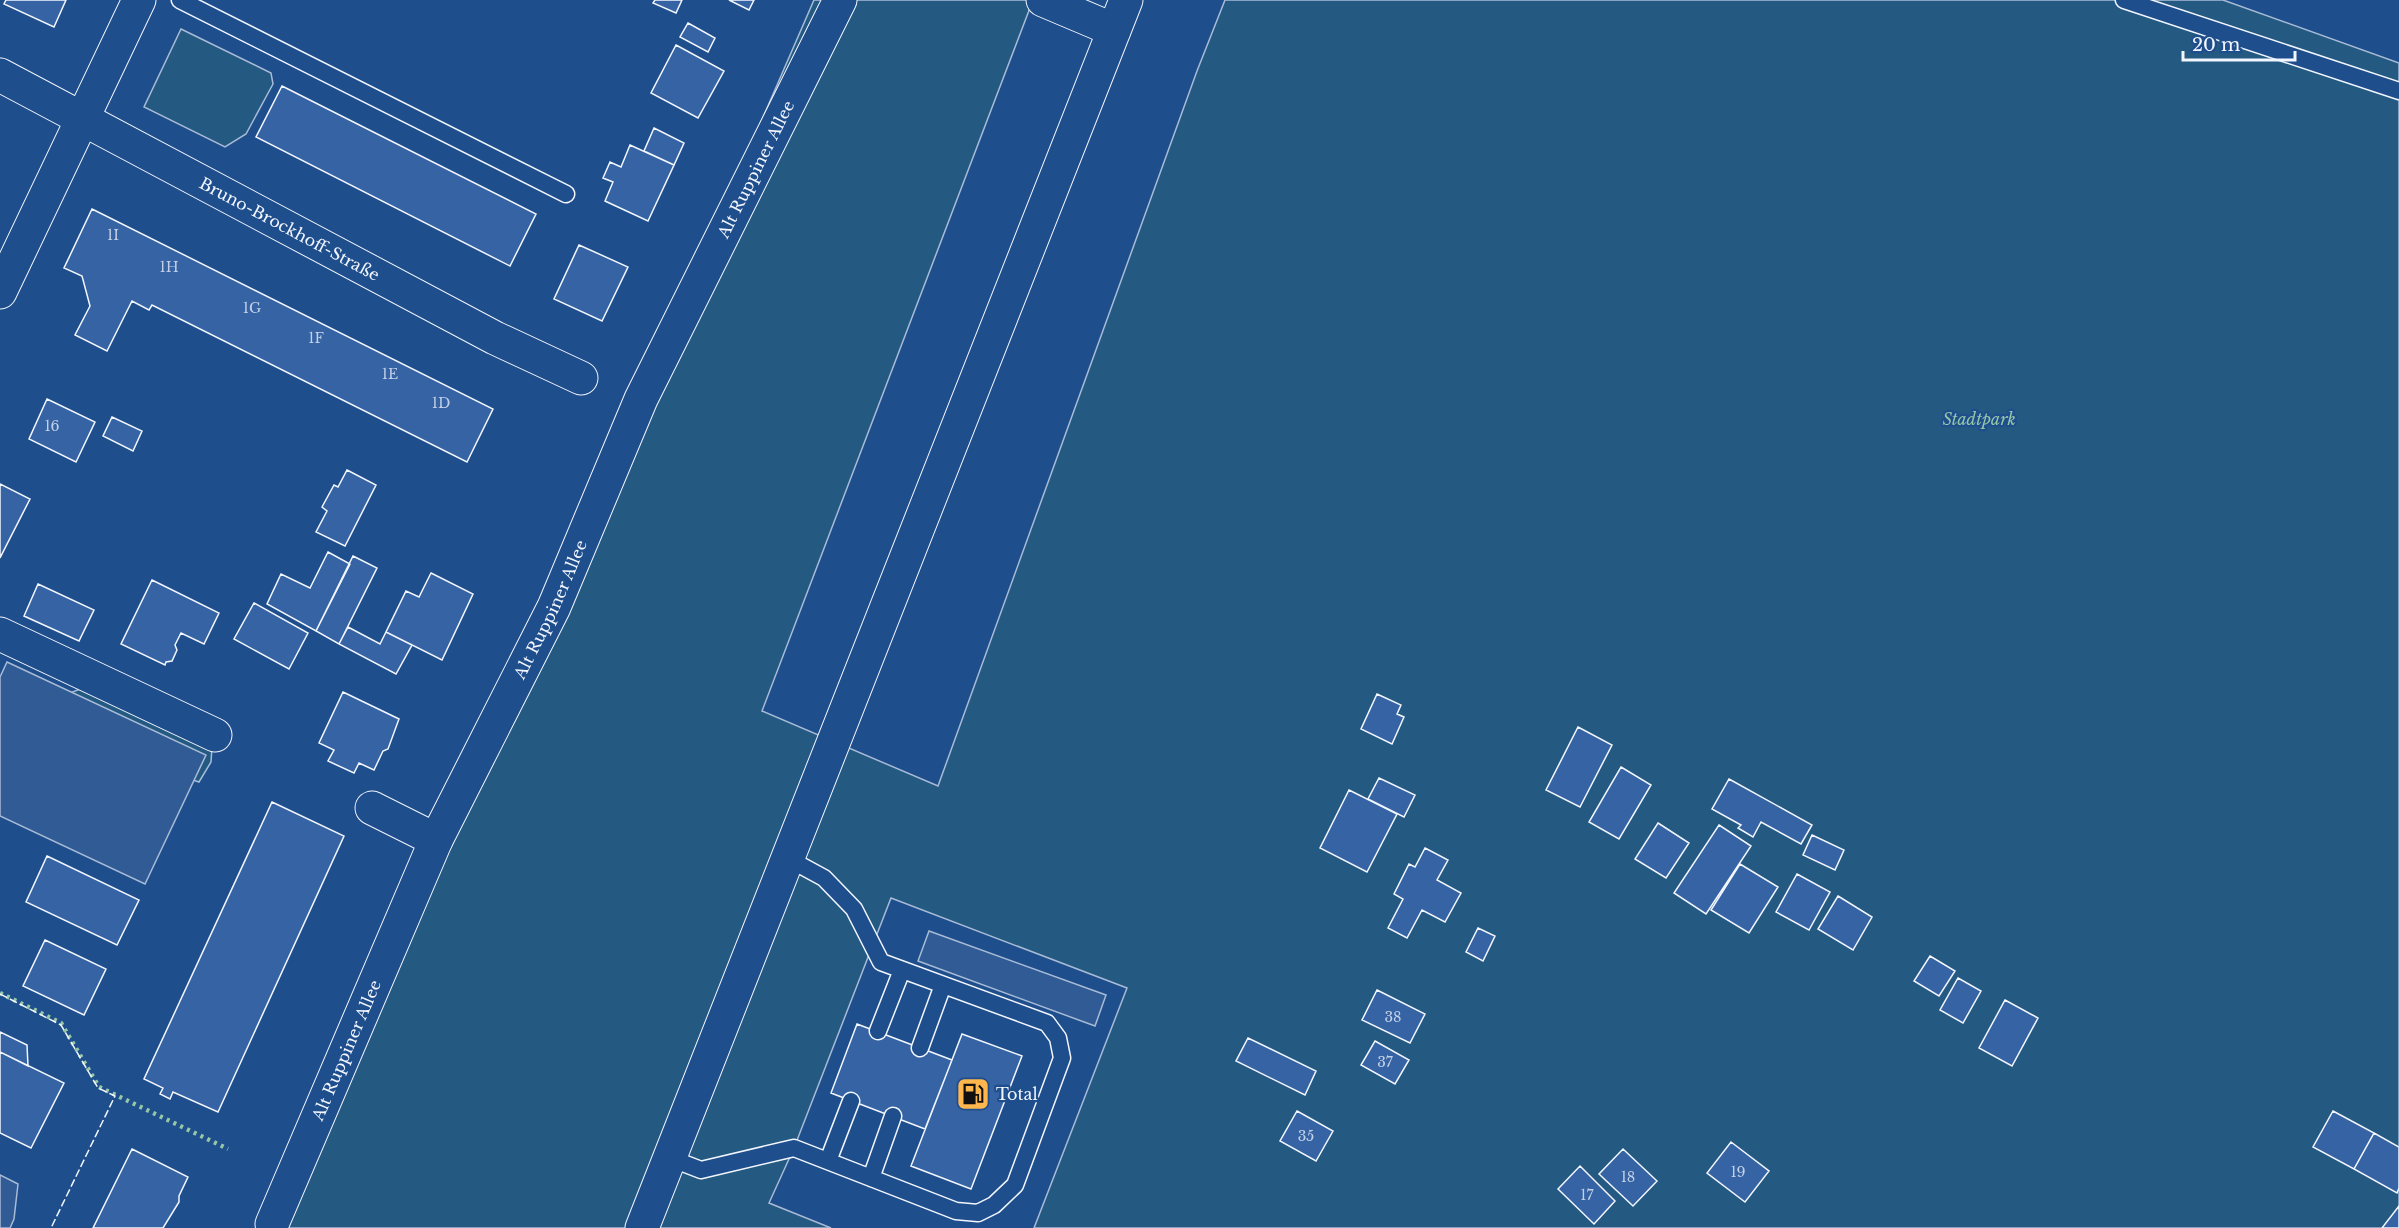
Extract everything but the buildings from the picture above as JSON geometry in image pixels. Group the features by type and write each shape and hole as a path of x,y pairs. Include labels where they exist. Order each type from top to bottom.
{"street":[{"path":"0,292 139,0"},
{"name":"Alt Ruppiner Allee","path":"272,1224 436,840 555,607 640,399 840,0"},
{"path":"1043,0 1114,30"},
{"path":"642,1228 1126,0"},
{"name":"Bruno-Brockhoff-Straße","path":"0,75 495,338 581,378"},
{"path":"0,633 214,735"},
{"path":"372,808 436,840"}],"lane":[{"path":"180,0 566,194"},
{"path":"2124,0 2399,91"},
{"path":"670,1158 701,1170 794,1148 956,1211 978,1213 994,1205 1015,1185 1062,1058 1058,1038 1047,1023 881,962 854,909 824,878 789,859"},
{"path":"878,1031 902,970"},
{"path":"920,1048 944,985"},
{"path":"828,1161 851,1101"},
{"path":"871,1178 893,1116"}],"green space":[{"name":"Stadtpark","path":"814,0 1033,0 762,711 938,786 1197,71 1225,0 2223,0 2399,63 2399,1228 1034,1228 1127,988 891,898 794,1148 769,1203 831,1228 280,1228"},
{"path":"181,29 271,73 273,84 246,134 225,147 144,107"},
{"path":"80,689 212,747 211,762 199,782 193,780 205,755 70,693"}],"shaded area":[{"path":"7,662 206,755 145,884 0,816 0,677"},
{"path":"929,931 1106,995 1095,1026 918,961"},
{"path":"0,1175 18,1184 14,1219 10,1228 0,1228"}],"hedge":[{"path":"0,993 61,1023 99,1087 228,1149"}],"fence":[{"path":"0,994 61,1025 98,1088 115,1096 51,1228"}],"place":[{"name":"Total","path":"973,1094"}]}
